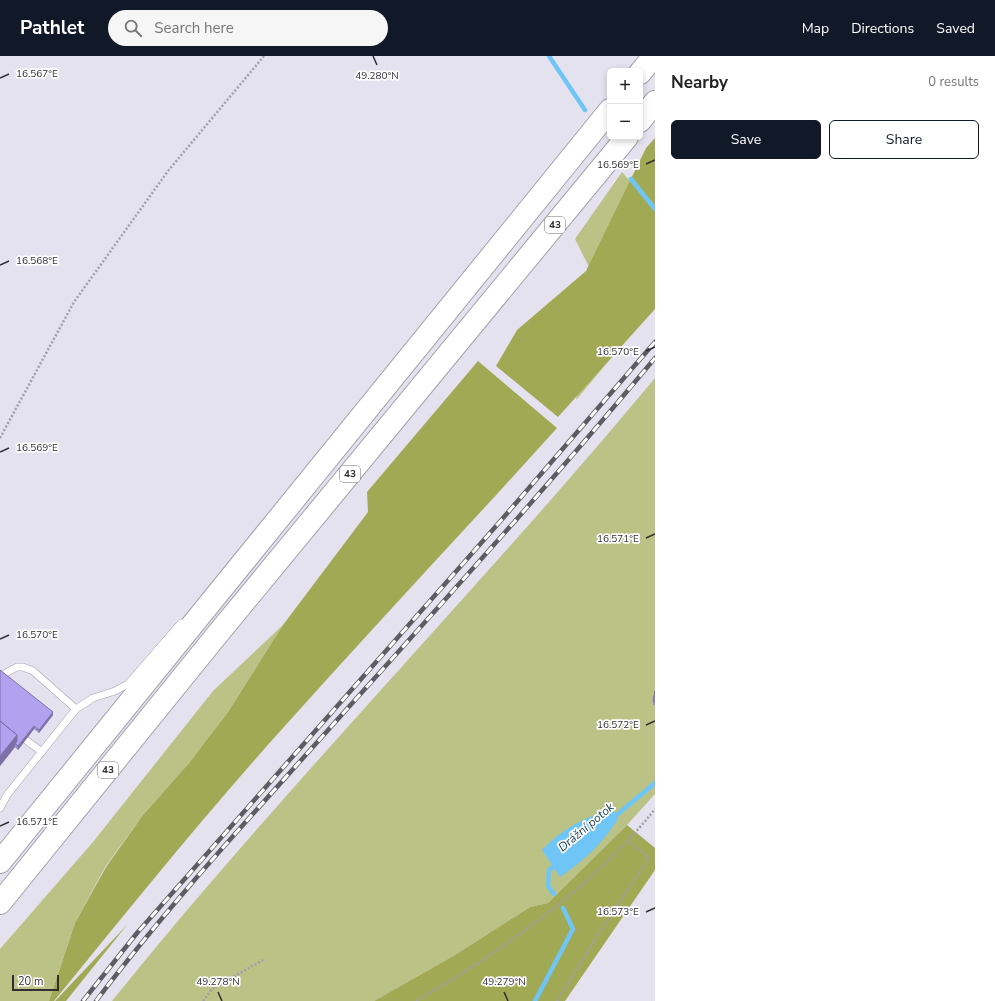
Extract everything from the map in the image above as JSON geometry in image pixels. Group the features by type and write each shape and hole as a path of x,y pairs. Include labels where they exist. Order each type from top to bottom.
{"highway":[{"path":"643,70 654,56"},
{"path":"643,116 655,102"},
{"name":"43","path":"0,862 134,694 262,542 607,114"},
{"path":"643,131 655,117"},
{"name":"43","path":"0,903 216,636 625,140"},
{"path":"484,312 530,270 636,140"}],"lane":[{"path":"197,606 262,542"},
{"path":"1,804 76,709 93,698 115,691 128,684 187,617"},
{"path":"2,675 17,667 28,669 76,709"},
{"path":"26,740 42,752"}],"path":[{"path":"0,438 74,302 168,171 264,56"},
{"path":"416,1001 459,976 550,910 588,880 629,841 655,809"},
{"path":"557,1001 604,925 649,858 629,841"},
{"path":"203,1001 212,989 263,960"}],"green space":[{"path":"655,138 655,309 558,417 496,366 517,330 586,271 646,148"},
{"path":"622,172 630,181 629,183 655,219 655,306 576,400 595,279 575,239"},
{"path":"478,361 557,428 253,762 167,863 54,1001 49,1001 75,923 106,867 143,815 189,763 228,712 283,625 368,512 367,492"},
{"path":"655,378 655,794 627,825 548,903 530,907 455,955 374,1001 112,1001 245,843 313,765 520,535"},
{"path":"283,625 228,712 189,763 143,815 105,867 75,923 49,1001 0,1001 0,949 93,842 213,691"},
{"path":"627,825 655,848 655,870 565,1001 374,1001 455,955 530,907 548,903"},
{"path":"127,925 66,1001 55,1001"}],"water":[{"path":"613,810 618,819 599,844 578,864 560,877 542,850 574,824"}],"building":[{"path":"0,670 53,712 39,730 34,726 18,746 15,744 17,741 17,735 0,721"},
{"path":"655,691 655,702 653,701"},
{"path":"0,721 17,735 0,756"}],"waterway":[{"path":"549,56 585,110"},
{"path":"631,179 655,209"},
{"name":"Drážní potok","path":"612,819 655,783"},
{"name":"Drážní potok","path":"554,894 548,886 549,870 558,863"},
{"name":"Drážní potok","path":"535,1001 573,929 563,908"}],"railway":[{"path":"83,1001 137,933 497,525 655,342"},
{"path":"96,1001 120,969 197,877 437,609 655,358"}]}
